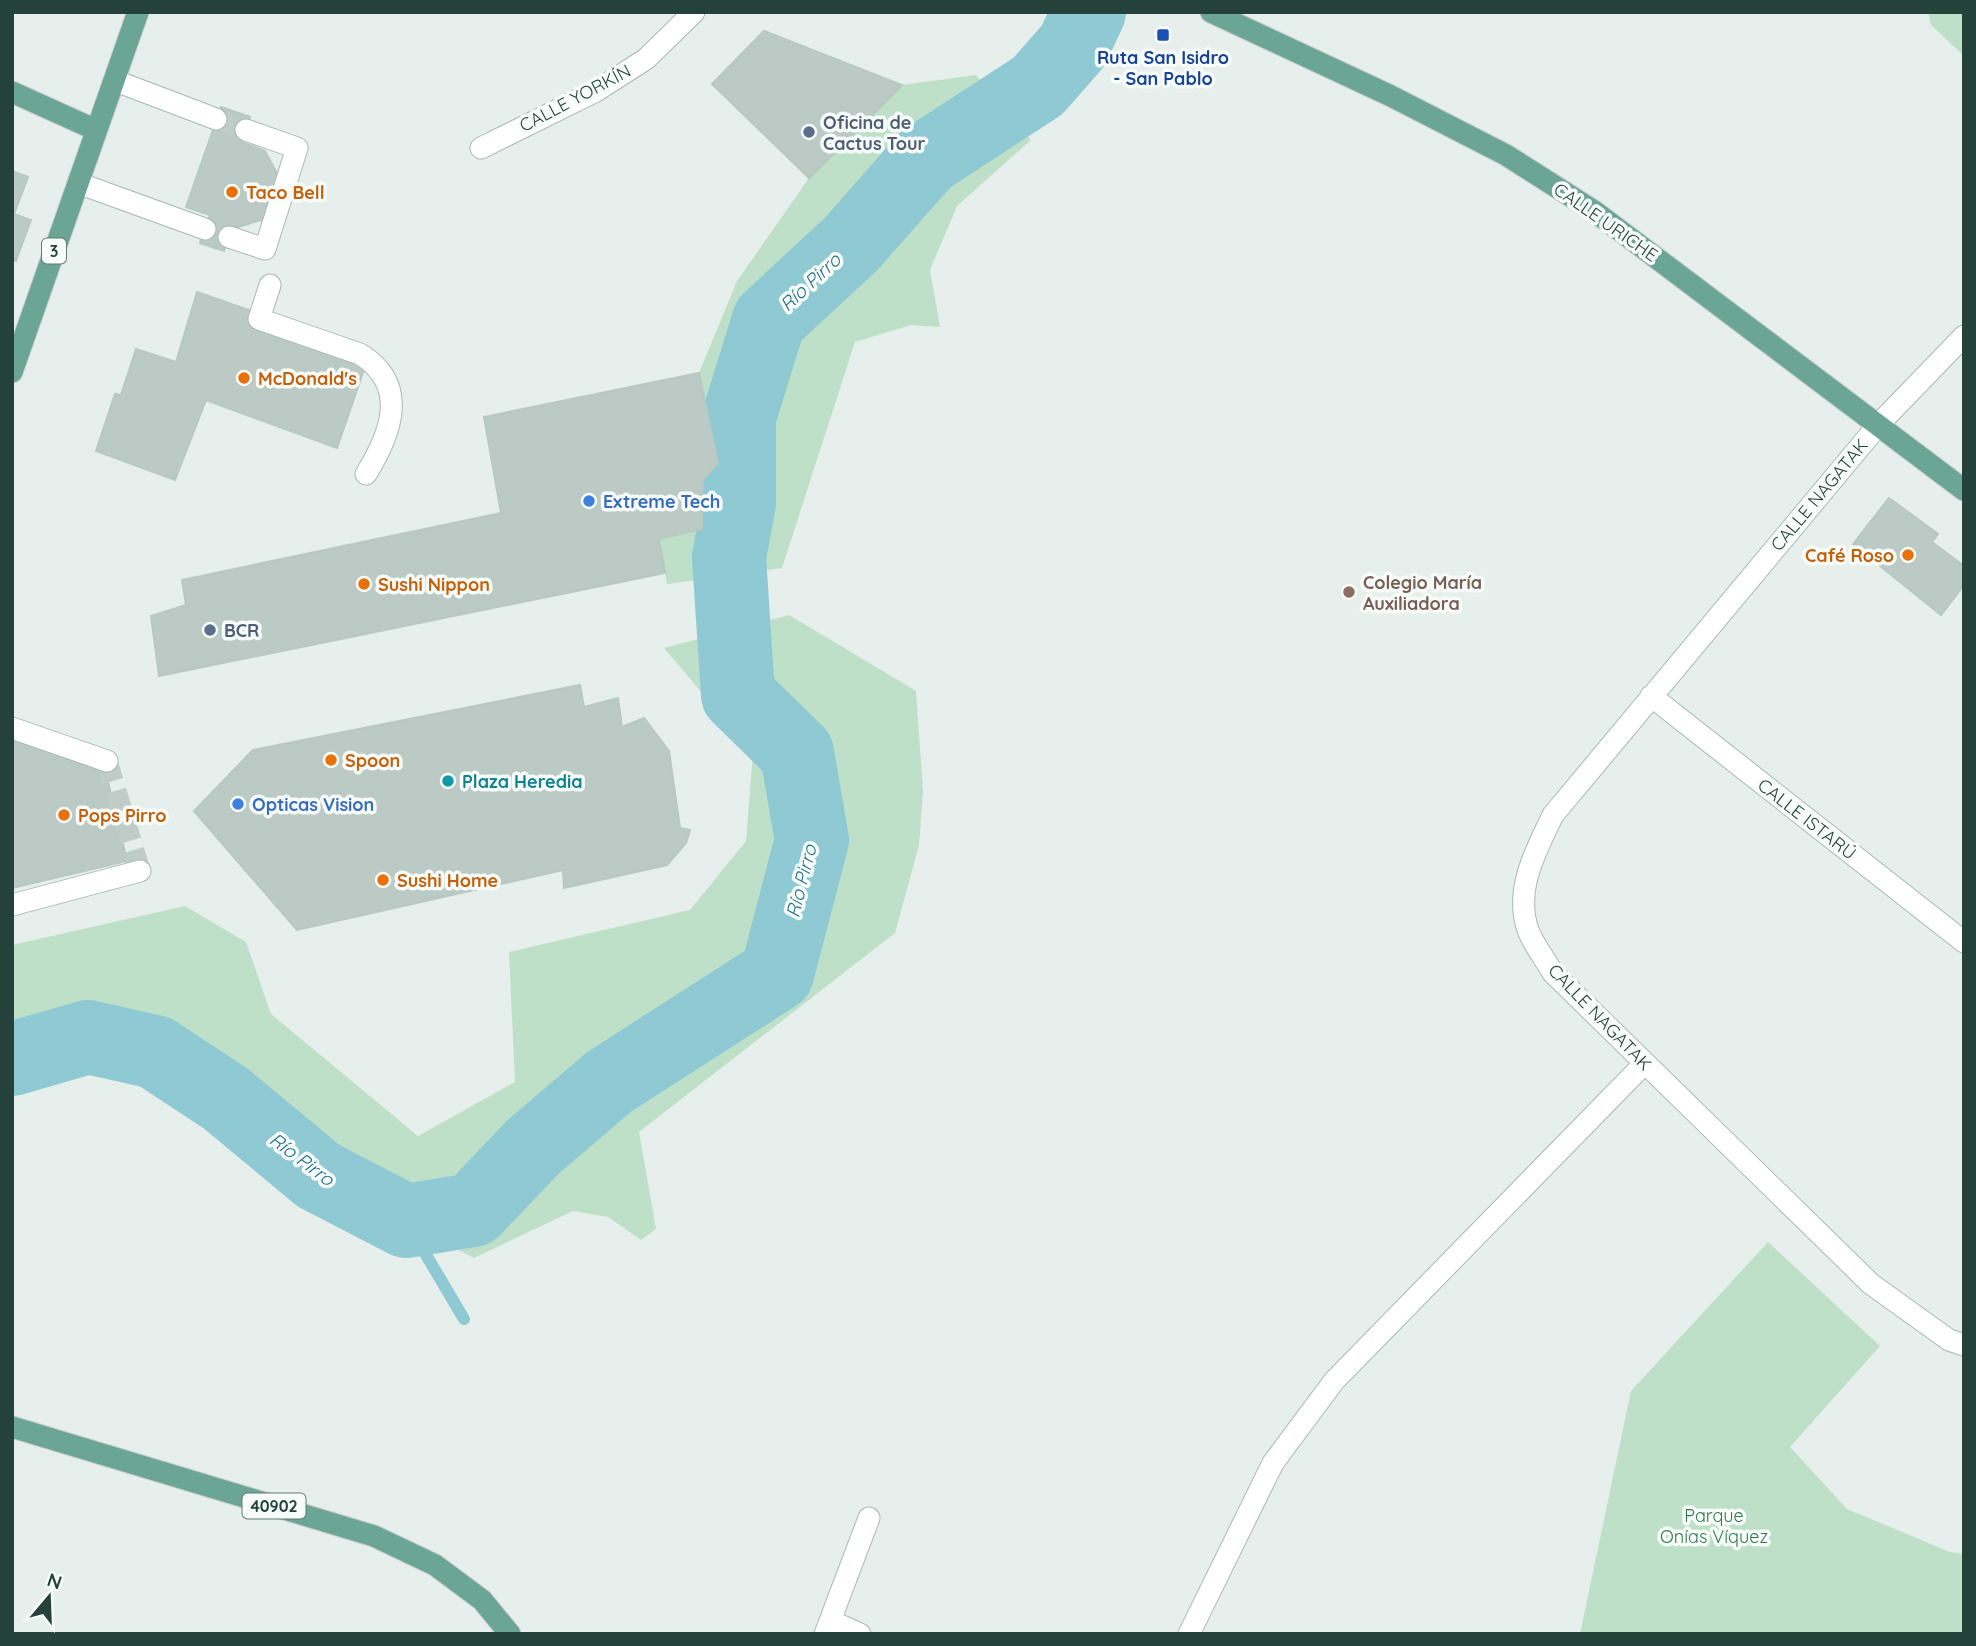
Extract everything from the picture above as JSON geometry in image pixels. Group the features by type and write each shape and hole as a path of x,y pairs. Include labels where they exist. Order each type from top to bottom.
{"main road":[{"path":"12,92 96,131 116,81 138,12"},
{"name":"CALLE URICHE","path":"1211,12 1379,91 1506,155 1594,211 1964,490"},
{"name":"3","path":"12,372 96,131"},
{"name":"40902","path":"12,1427 374,1536 435,1565 482,1600 510,1634"}],"street":[{"name":"CALLE YORKÍN","path":"481,148 596,91 646,59 694,12"},
{"path":"116,81 216,120"},
{"path":"229,237 265,249 297,148 246,130"},
{"path":"78,183 205,229"},
{"path":"270,285 259,319 360,354 373,362 381,373 391,400 393,418 384,445 366,474"},
{"name":"CALLE NAGATAK","path":"1964,336 1879,424 1553,815 1532,857 1523,897 1528,929 1553,972 1871,1284 1949,1340 1964,1345"},
{"name":"CALLE ISTARÚ","path":"1651,696 1964,942"},
{"path":"12,728 107,761"},
{"path":"12,905 140,871"},
{"path":"1189,1634 1273,1463 1334,1381 1644,1064"},
{"path":"860,1634 828,1627 869,1518"}],"green space":[{"path":"1928,12 1964,12 1964,56 1931,25"},
{"path":"976,75 1031,140 957,206 930,270 940,327 911,325 855,342 782,568 667,584 659,539 702,528 703,480 718,462 699,373 737,281 809,178 902,85"},
{"path":"789,615 916,691 923,791 919,845 895,933 639,1132 656,1229 641,1240 608,1217 573,1211 474,1258 319,1176 225,1098 155,1052 88,1037 12,1059 12,945 185,906 246,942 271,1014 418,1136 515,1082 509,952 690,910 746,841 753,753 664,648"},
{"name":"Parque Onías Víquez","path":"1768,1242 1880,1346 1790,1447 1847,1509 1950,1552 1964,1554 1964,1634 1580,1634 1631,1391"}],"building":[{"name":"Oficina de Cactus Tour","path":"764,31 902,85 809,178 712,84"},
{"name":"Taco Bell","path":"221,107 250,117 242,142 265,151 279,177 264,219 232,229 224,251 200,243 210,215 186,207"},
{"path":"12,171 28,177 14,214 31,220 22,244 12,241"},
{"path":"12,241 22,244 16,261 12,260"},
{"name":"McDonald's","path":"197,292 370,352 337,448 206,400 175,480 96,451 115,394 121,395 136,349 176,362"},
{"path":"699,373 718,463 703,480 702,529 659,539 665,573 159,676 151,616 186,605 182,580 501,513 484,417"},
{"name":"Café Roso","path":"1889,498 1938,534 1932,542 1964,566 1964,585 1941,615 1853,544"},
{"name":"Plaza Heredia","path":"580,685 584,707 618,698 622,727 644,718 669,751 680,828 690,830 686,843 667,865 564,888 563,870 297,930 194,811 253,750"},
{"name":"Pops Pirro","path":"16,739 105,769 127,861 12,888 12,751"},
{"name":"Pops Pirro","path":"16,739 105,769 127,861 12,888 12,751"}],"waterway":[{"name":"Río Pirro","path":"12,1059 88,1037 155,1052 225,1098 319,1176 406,1221 473,1210 532,1148 609,1082 777,974 812,840 797,753 738,695 729,557 739,503 739,417 769,320 852,243 926,159 1038,86 1073,46 1089,12"},
{"path":"406,1221 464,1319"}],"tunnel":[{"path":"216,119 246,130"},
{"path":"107,761 140,871"}],"place":[{"name":"Ruta San Isidro - San Pablo","path":"1163,35"},
{"name":"Oficina de Cactus Tour","path":"809,132"},
{"name":"Taco Bell","path":"232,192"},
{"name":"McDonald's","path":"244,378"},
{"name":"Extreme Tech","path":"589,501"},
{"name":"Café Roso","path":"1908,555"},
{"name":"Sushi Nippon","path":"364,584"},
{"name":"Colegio María Auxiliadora","path":"1349,592"},
{"name":"BCR","path":"210,630"},
{"name":"Spoon","path":"331,760"},
{"name":"Plaza Heredia","path":"448,781"},
{"name":"Opticas Vision","path":"238,804"},
{"name":"Pops Pirro","path":"64,815"},
{"name":"Sushi Home","path":"383,880"}]}
